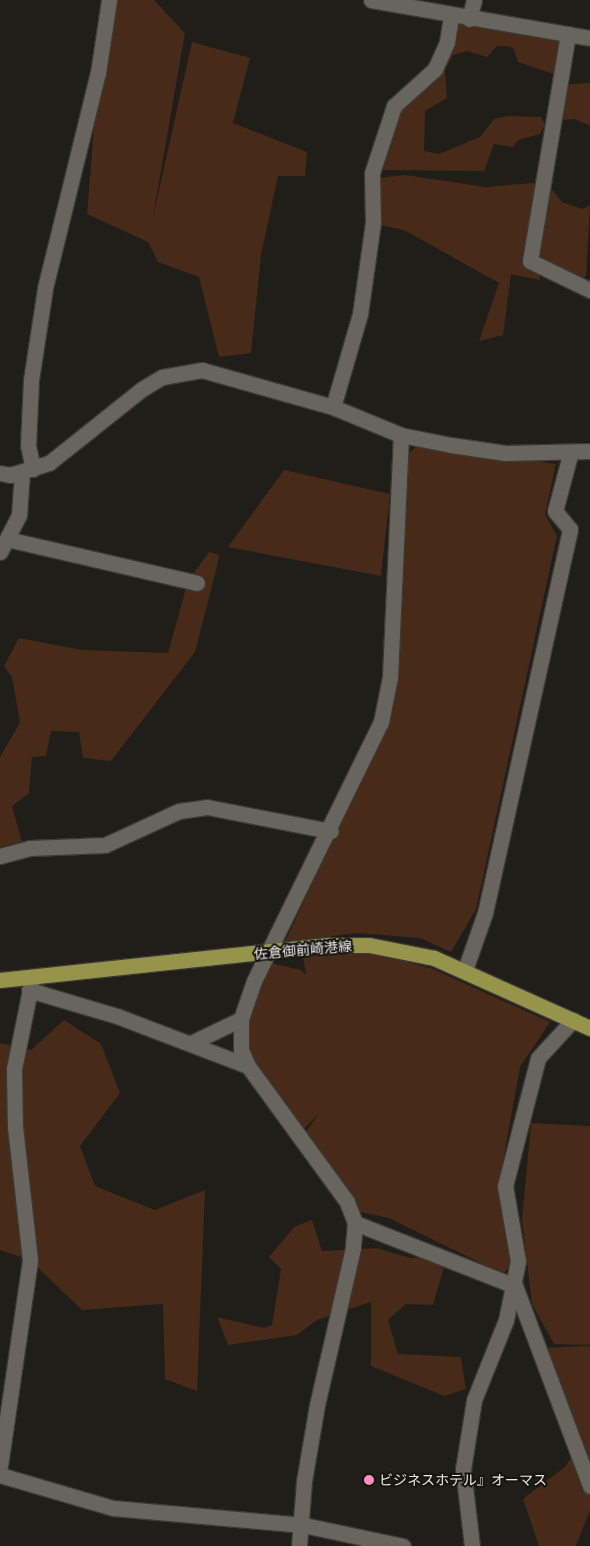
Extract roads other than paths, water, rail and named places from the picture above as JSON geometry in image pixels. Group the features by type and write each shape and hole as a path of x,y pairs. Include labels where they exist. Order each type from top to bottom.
{"main road":[{"name":"佐倉御前崎港線","path":"0,980 31,983 272,952 369,945 434,958 465,970 590,1028"}],"street":[{"path":"109,0 98,73 44,298 31,380 28,471 23,498 3,546 197,583"},
{"path":"371,0 451,16 590,38"},
{"path":"470,19 474,0"},
{"path":"333,407 360,314 373,222 372,173 394,106 435,69 447,42 451,16"},
{"path":"568,34 530,262 590,290"},
{"path":"0,473 28,471 49,463 162,377 202,370 333,407 401,435 505,453 570,455 589,449"},
{"path":"299,1546 303,1525 304,1482 355,1223 347,1202 248,1066 241,1050 241,1020 254,981 272,952 381,722 390,677 401,435"},
{"path":"465,970 485,913 569,536 570,529 555,511 570,455"},
{"path":"0,856 30,848 105,846 179,811 207,807 331,831"},
{"path":"0,1466 31,1253 15,1128 14,1069 31,983 248,1066"},
{"path":"191,1043 241,1020"},
{"path":"472,1546 463,1469 474,1400 506,1320 515,1286 518,1261 505,1186 538,1058 573,1020"},
{"path":"355,1223 515,1286 590,1486"},
{"path":"0,1475 113,1508 303,1525 403,1546"}],"place":[{"name":"ビジネスホテル』オーマス","path":"369,1480"}]}
